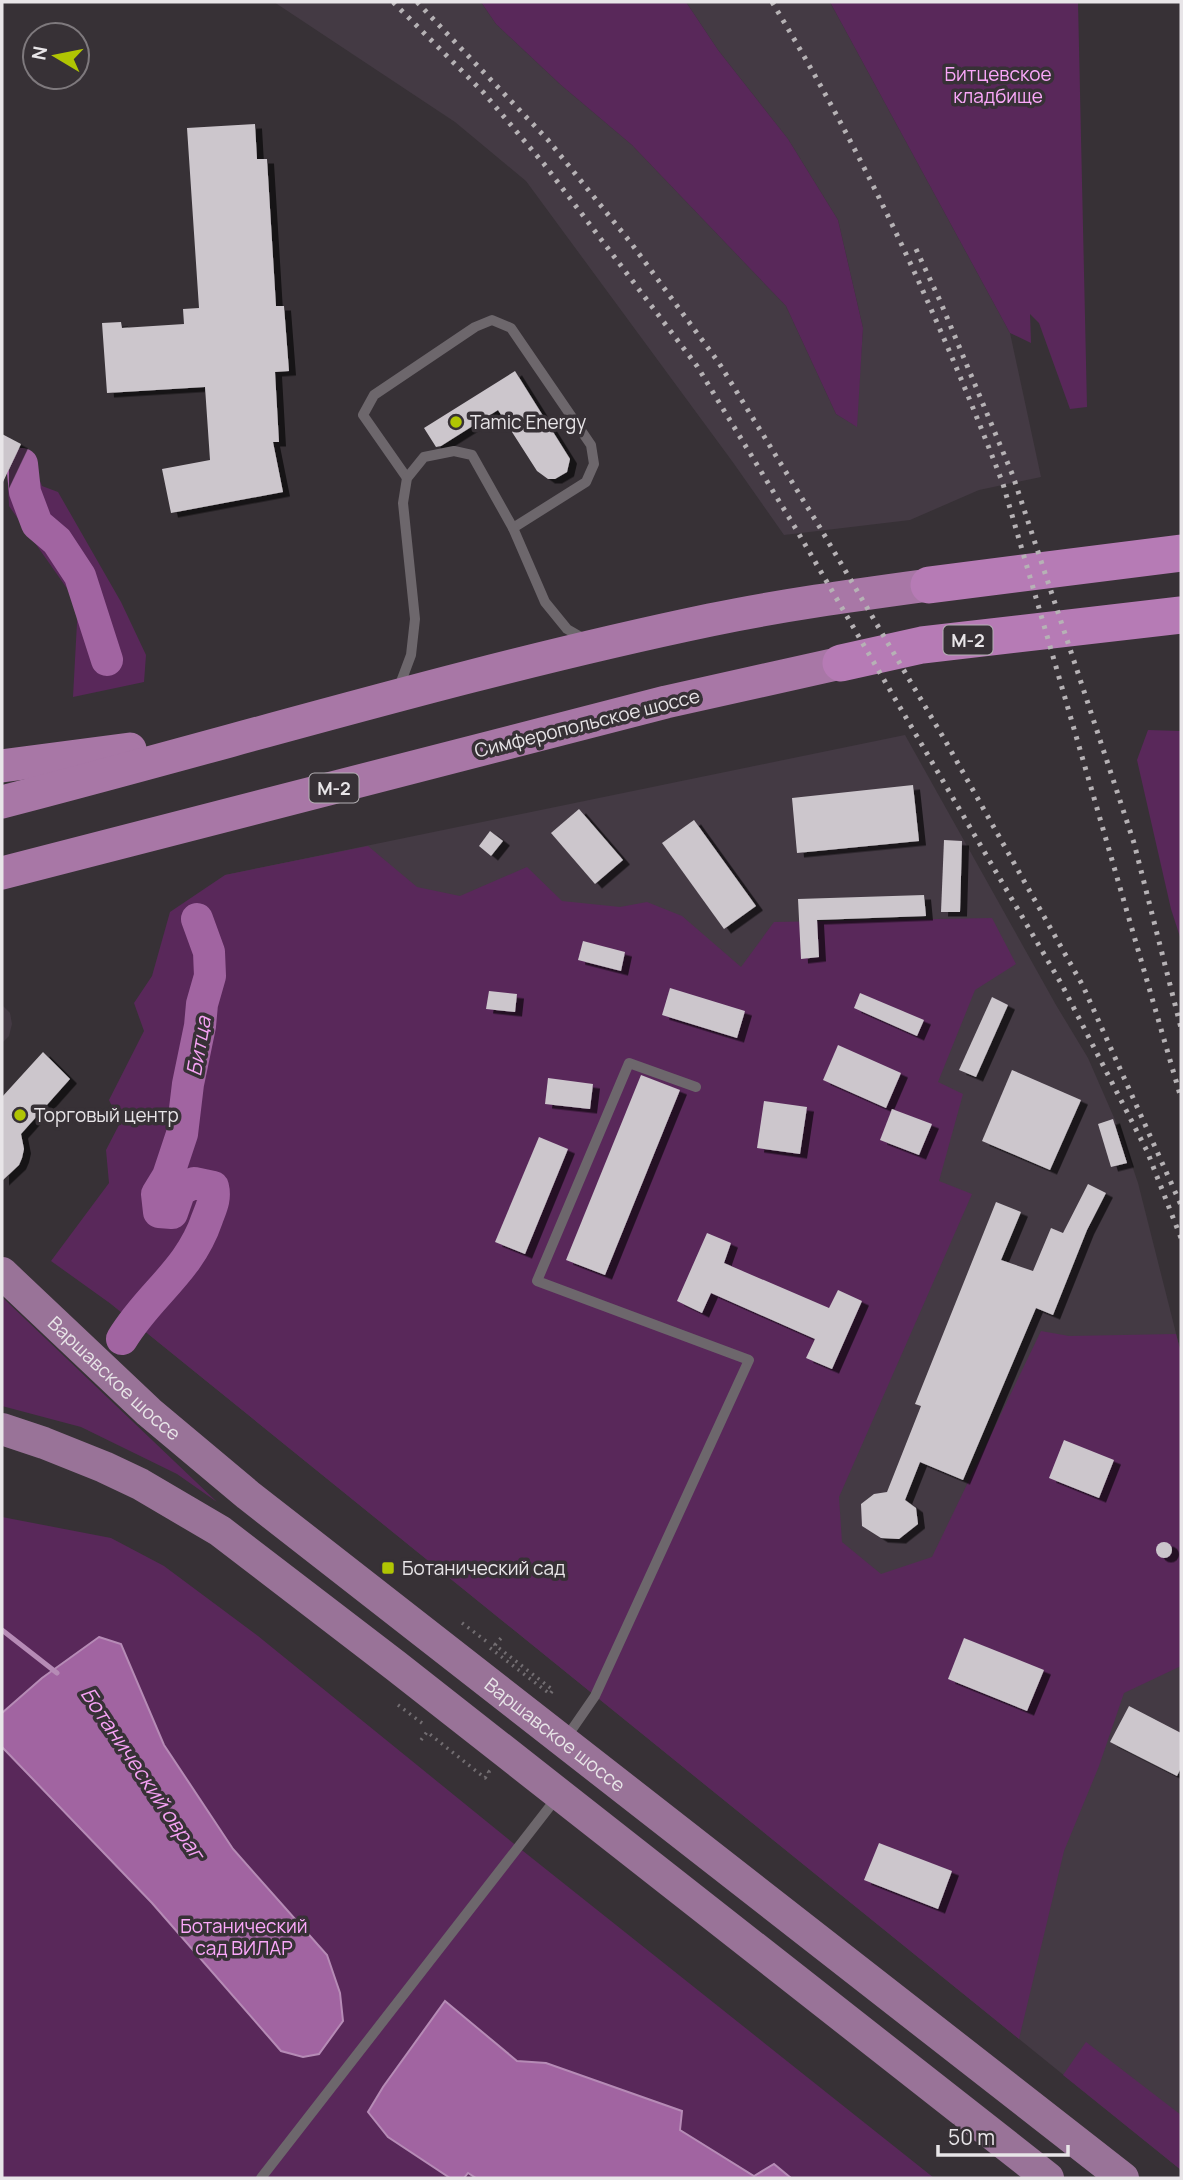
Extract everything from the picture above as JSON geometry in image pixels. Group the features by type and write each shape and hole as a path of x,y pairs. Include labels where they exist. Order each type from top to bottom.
{"highway":[{"path":"2,802 382,700 596,646 780,607 1181,552"},
{"name":"Симферопольское шоссе","path":"2,873 666,702 922,645 1181,615"},
{"path":"2,766 105,754 382,700"}],"main road":[{"name":"Варшавское шоссе","path":"2,1273 149,1412 237,1485 1123,2178"},
{"path":"2,1429 104,1467 140,1484 211,1526 396,1666 558,1796 1048,2178"}],"lane":[{"path":"407,478 363,415 374,396 475,327 492,320 511,328 591,445 594,464 586,482 513,528"},
{"path":"382,700 411,656 415,619 403,503 407,478 424,457 454,452 472,455 513,528 545,602 567,629 596,646"},
{"path":"564,1741 595,1696 749,1360 537,1281 629,1063 696,1087"},
{"path":"261,2178 558,1796"}],"path":[{"path":"462,1623 486,1641"},
{"path":"490,1648 550,1694 553,1690 495,1645 502,1637"},
{"path":"398,1705 422,1723"},
{"path":"421,1740 427,1732 485,1777 489,1772 479,1764"}],"shaded area":[{"path":"274,2 481,2 496,24 561,85 632,145 786,306 836,414 856,426 863,328 838,220 788,139 718,50 686,2 830,2 1010,333 1041,477 979,490 910,520 784,535 526,181 455,122"},
{"path":"905,735 1088,1058 1122,1136 1138,1183 1181,1353 1181,2170 111,1304 225,875"},
{"path":"2,1005 10,1013 12,1024 9,1036 2,1043"}],"green space":[{"path":"481,2 686,2 718,50 788,139 838,220 863,328 857,427 836,414 786,306 632,145 561,85 496,24"},
{"name":"Битцевское кладбище","path":"830,2 1078,2 1087,407 1070,409 1039,323 1030,314 1031,343 1010,333"},
{"path":"32,460 42,486 58,492 121,602 146,655 144,682 73,697 78,604 9,506 8,488"},
{"path":"1148,730 1181,731 1181,940 1171,909 1137,760"},
{"path":"368,846 417,887 460,896 527,867 562,901 620,907 647,902 682,916 741,967 774,922 992,918 1016,964 975,990 938,1082 963,1094 939,1181 972,1194 839,1497 842,1542 881,1574 932,1557 1041,1331 1069,1336 1176,1334 1181,1353 1181,1666 1124,1693 1099,1766 1064,1851 1019,2039 111,1304 51,1261 109,1183 106,1150 120,1123 109,1100 144,1031 134,1003 152,976 170,912 225,875"},
{"path":"2,1297 217,1502 177,1474 81,1427 2,1406"},
{"name":"Ботанический сад ВИЛАР","path":"2,1517 111,1538 164,1566 258,1636 934,2178 2,2178"},
{"path":"1086,2042 1181,2115 1181,2170 1063,2075"}],"water":[{"path":"99,1637 121,1644 164,1745 233,1849 327,1955 340,1993 343,2021 319,2054 303,2057 281,2051 152,1903 2,1747 2,1713 42,1678"},
{"path":"445,2001 517,2061 546,2063 682,2111 680,2130 754,2176 774,2164 791,2178 476,2178 468,2173 464,2178 450,2178 388,2137 368,2112"}],"building":[{"path":"255,124 257,159 267,159 276,306 284,306 289,371 275,372 279,442 273,442 283,492 171,513 162,469 210,460 205,387 107,393 102,323 121,322 122,328 184,324 183,309 199,308 187,128"},
{"path":"515,371 570,459 567,472 555,479 548,479 537,471 498,410 441,446 436,447 424,428"},
{"path":"2,434 21,444 2,484"},
{"path":"913,785 919,841 797,853 792,798"},
{"path":"579,809 623,860 595,884 551,833"},
{"path":"694,820 756,906 724,929 662,843"},
{"path":"490,831 503,841 491,856 479,846"},
{"path":"944,840 962,841 960,912 941,912"},
{"path":"924,895 926,916 817,920 819,957 801,959 798,899"},
{"path":"583,941 625,952 621,971 578,960"},
{"path":"670,988 745,1011 737,1038 662,1015"},
{"path":"489,991 517,994 515,1012 486,1009"},
{"path":"860,993 924,1020 917,1036 854,1008"},
{"path":"992,997 1008,1005 976,1077 959,1070"},
{"path":"838,1045 901,1073 886,1108 823,1080"},
{"name":"Торговый центр","path":"43,1052 70,1079 21,1134 24,1149 22,1158 19,1165 2,1181 2,1097"},
{"path":"1012,1070 1081,1100 1050,1170 982,1141"},
{"path":"641,1075 680,1090 605,1275 566,1260"},
{"path":"548,1078 593,1084 590,1109 545,1104"},
{"path":"764,1101 807,1107 800,1154 757,1148"},
{"path":"892,1109 932,1124 919,1155 880,1140"},
{"path":"1113,1119 1127,1163 1111,1167 1098,1124"},
{"path":"539,1137 568,1149 525,1254 495,1242"},
{"path":"1088,1184 1106,1193 1087,1230 1053,1315 1036,1308 963,1480 920,1462 905,1500 916,1508 918,1524 899,1539 881,1538 862,1526 861,1504 874,1494 887,1492 921,1406 915,1404 996,1202 1021,1212 1001,1260 1033,1271 1051,1228 1063,1233"},
{"path":"707,1233 731,1243 724,1263 829,1308 838,1290 862,1301 832,1369 806,1358 815,1339 711,1293 702,1313 677,1301"},
{"path":"1064,1440 1114,1460 1099,1498 1049,1478"},
{"path":"1161,1542 1167,1542 1172,1550 1170,1556 1161,1558 1156,1553 1156,1547"},
{"path":"964,1638 1044,1670 1027,1711 948,1679"},
{"path":"1129,1706 1181,1733 1181,1768 1177,1776 1110,1742"},
{"path":"879,1843 952,1871 938,1909 864,1880"}],"waterway":[{"name":"Битца","path":"22,464 25,492 37,524 57,541 80,576 107,660"},
{"name":"Битца","path":"122,1339 190,1254 199,1238 213,1199 213,1187 194,1183 180,1190 172,1213 159,1212 157,1194 168,1176 182,1134 202,1004 210,976 209,952 197,919"},
{"name":"Ботанический овраг","path":"2,1630 57,1673"}],"railway":[{"path":"393,2 483,92 544,164 697,366 796,529 1062,985 1147,1151 1181,1238"},
{"path":"417,2 548,140 631,243 719,363 946,742 1083,986 1181,1205"},
{"path":"772,2 838,118 898,238 953,360 1003,484 1181,1098"},
{"path":"916,249 1013,476 1134,843 1181,1028"}],"place":[{"name":"Tamic Energy","path":"456,422"},
{"name":"Торговый центр","path":"20,1115"},
{"name":"Ботанический сад","path":"388,1568"}]}
